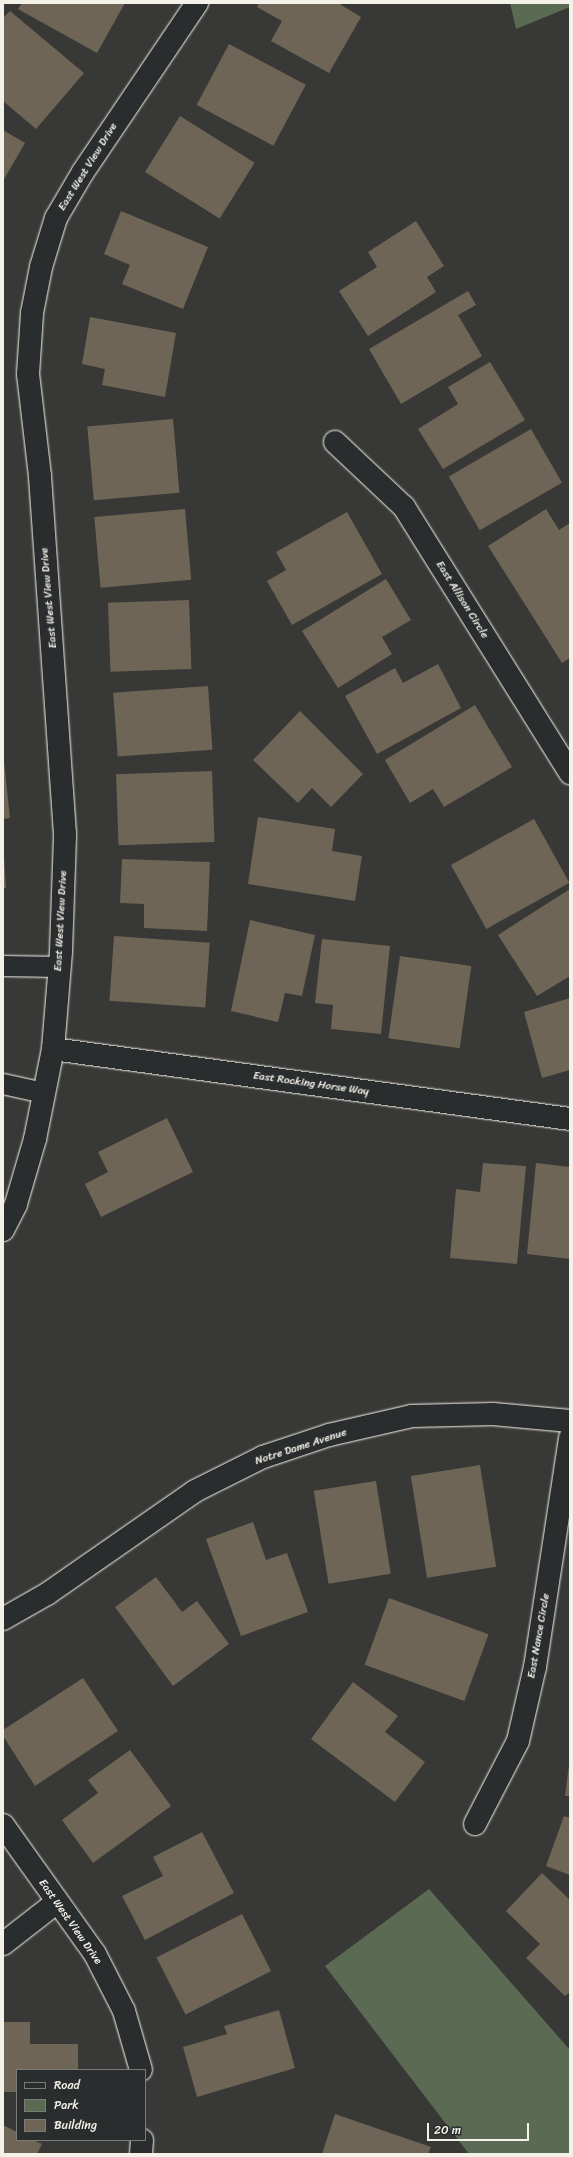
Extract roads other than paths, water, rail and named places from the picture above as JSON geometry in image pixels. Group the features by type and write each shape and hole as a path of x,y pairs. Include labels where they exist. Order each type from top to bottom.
{"street":[{"name":"East West View Drive","path":"3,1230 16,1204 35,1139 53,1049 59,967 65,834 40,476 28,374 32,314 41,267 56,218 82,172 197,3"},
{"name":"East Allison Circle","path":"336,442 404,508 570,773"},
{"name":"East Rocking Horse Way","path":"53,1049 570,1119"},
{"name":"Notre Dame Avenue","path":"3,1619 47,1594 195,1491 263,1457 328,1435 412,1416 493,1414 570,1421"},
{"name":"East Nance Circle","path":"475,1824 518,1741 535,1668 570,1438"},
{"name":"East West View Drive","path":"3,1825 95,1954 124,2011 141,2069"},
{"path":"3,1944 58,1902"},
{"path":"141,2154 142,2141"}],"lane":[{"path":"3,966 59,967"},
{"path":"3,1084 44,1094"}]}
